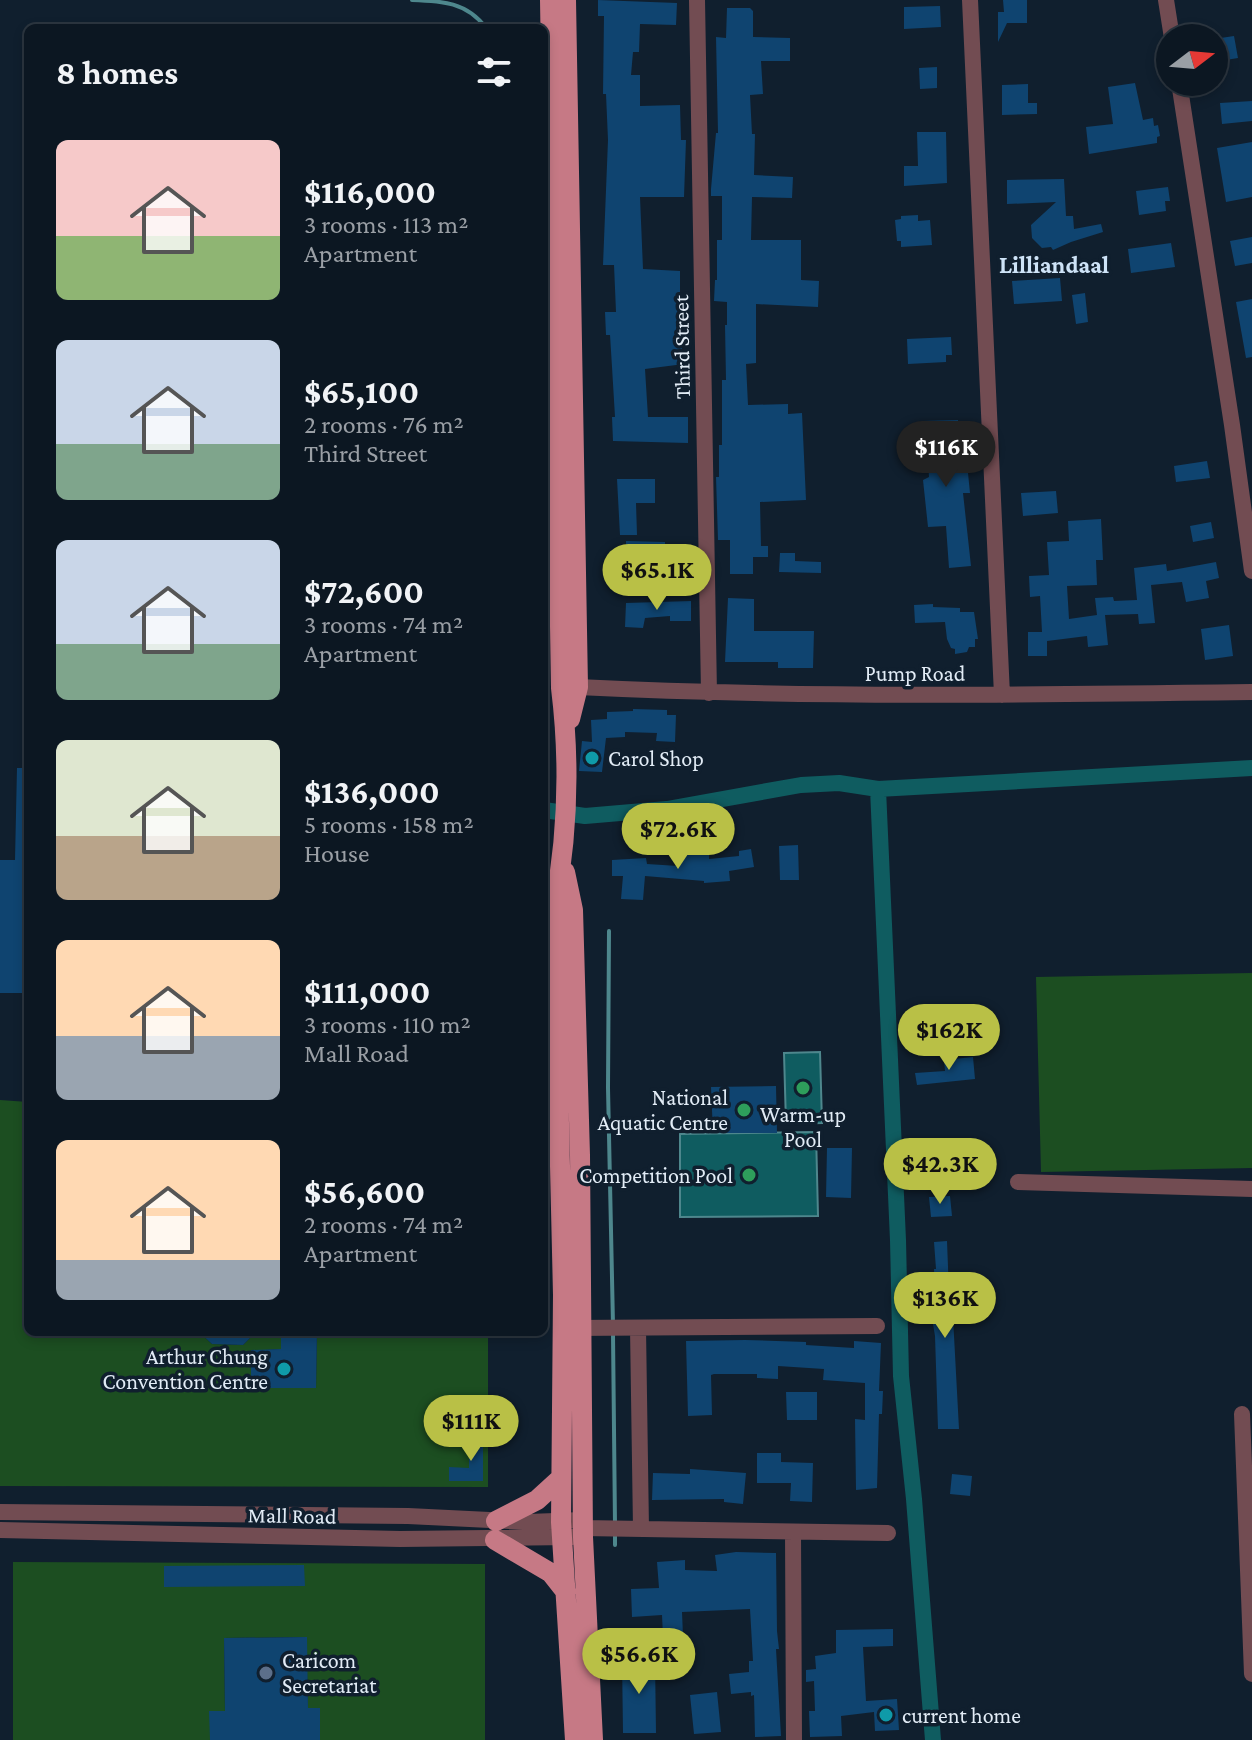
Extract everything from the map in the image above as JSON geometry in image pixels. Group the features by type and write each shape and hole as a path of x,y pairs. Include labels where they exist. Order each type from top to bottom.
{"main road":[{"path":"550,0 561,672 566,738 563,855 554,908 561,1156 579,1328 593,1740"},
{"path":"566,0 578,687 566,738"},
{"path":"575,1740 560,1479 579,1328"},
{"path":"560,1479 496,1530 551,1573 566,1592"}],"street":[{"name":"Third Street","path":"697,0 709,693"},
{"path":"970,0 1002,695"},
{"path":"1166,0 1170,24"},
{"path":"1181,96 1252,571"},
{"name":"Pump Road","path":"578,687 709,693 1002,695 1252,692"},
{"path":"1018,1182 1252,1189"},
{"path":"579,1328 877,1326"},
{"path":"637,1529 638,1328"},
{"path":"1242,1414 1252,1674"},
{"name":"Mall Road","path":"0,1512 408,1516 496,1530"},
{"name":"Mall Road","path":"0,1530 585,1528 888,1533"},
{"path":"793,1532 794,1740"}],"shaded area":[{"path":"1252,973 1252,1168 1041,1172 1036,977"},
{"name":"Warm-up Pool","path":"820,1052 822,1123 786,1124 784,1053"},
{"path":"0,1100 24,1102 24,1336 203,1336 212,1344 243,1345 252,1336 281,1336 281,1349 251,1351 252,1388 316,1388 317,1336 488,1336 488,1487 0,1486"},
{"name":"Competition Pool","path":"816,1132 818,1216 680,1217 680,1134"},
{"path":"13,1562 485,1564 485,1740 320,1740 320,1709 308,1708 306,1637 224,1638 225,1711 210,1711 210,1740 13,1740"}],"building":[{"path":"598,0 677,3 676,25 640,24 639,52 633,52 631,75 640,75 640,106 680,105 681,140 686,140 684,197 640,197 643,269 680,271 680,309 687,309 688,334 680,334 684,364 645,369 648,417 688,417 688,443 613,441 612,367 605,312 616,312 614,265 603,265 608,140 606,94 603,94 604,16 598,16"},
{"path":"1003,0 1027,0 1027,23 1007,23 998,42 998,12 1004,12"},
{"path":"940,6 941,27 904,29 904,7"},
{"path":"727,8 750,8 753,11 753,37 790,38 790,61 761,61 763,94 750,95 752,134 755,134 754,175 793,177 792,198 752,197 751,240 801,240 801,280 819,281 818,307 756,304 756,363 746,364 748,405 788,404 788,414 802,413 806,500 760,502 761,546 768,546 768,557 753,557 753,574 730,574 730,540 718,540 716,477 719,477 719,445 722,445 727,302 714,301 717,240 722,240 722,196 711,196 711,189 718,133 716,37 726,38"},
{"path":"1234,36 1238,58 1228,60 1228,37"},
{"path":"937,67 937,88 920,89 919,68"},
{"path":"1135,83 1143,120 1153,118 1154,126 1158,125 1160,136 1157,143 1089,154 1086,127 1113,124 1108,87"},
{"path":"1028,84 1028,103 1037,103 1037,114 1002,115 1002,85"},
{"path":"1252,101 1252,121 1222,124 1220,103"},
{"path":"917,132 946,132 947,183 904,186 904,166 918,166"},
{"path":"1252,142 1252,197 1226,202 1217,148"},
{"path":"1064,179 1066,216 1073,216 1074,229 1101,224 1103,232 1053,250 1051,247 1042,248 1032,238 1031,225 1056,202 1007,204 1007,180"},
{"path":"1168,187 1170,201 1165,201 1166,211 1139,215 1136,191"},
{"path":"918,215 918,221 930,220 932,245 901,247 901,241 897,241 895,220 901,219 901,216"},
{"path":"1252,237 1252,263 1235,266 1230,241"},
{"path":"1171,243 1175,267 1131,273 1128,249"},
{"path":"1060,278 1062,301 1014,304 1012,281"},
{"path":"1085,293 1088,322 1076,324 1072,295"},
{"path":"1252,299 1252,357 1246,358 1236,302"},
{"path":"951,337 952,355 946,355 946,362 908,364 907,339"},
{"path":"958,420 959,439 949,440 950,465 967,463 970,493 963,493 971,566 949,568 946,526 928,527 923,480 929,477 927,446 917,446 917,432 923,432 923,421"},
{"path":"1207,461 1210,478 1176,482 1174,466"},
{"path":"617,479 655,479 655,503 636,503 637,535 620,535"},
{"path":"1056,491 1058,513 1023,516 1021,493"},
{"path":"1101,519 1103,560 1096,560 1097,585 1067,586 1069,619 1097,615 1095,598 1137,600 1134,568 1166,564 1167,571 1216,562 1219,578 1206,581 1209,598 1186,602 1182,582 1151,585 1155,623 1139,624 1138,614 1105,615 1108,645 1088,647 1087,636 1047,641 1047,656 1028,656 1028,632 1042,632 1040,596 1030,597 1029,576 1049,575 1047,542 1069,541 1068,521"},
{"path":"1211,522 1214,538 1193,542 1190,526"},
{"path":"626,541 665,542 665,545 681,546 680,578 626,577"},
{"path":"780,553 795,553 795,561 821,562 821,573 779,572"},
{"path":"728,598 754,599 754,631 814,631 813,668 778,668 778,662 725,662"},
{"path":"691,601 691,621 670,621 670,616 645,618 643,628 625,627 626,603"},
{"path":"933,604 933,607 974,612 978,639 975,639 975,647 955,654 947,639 945,622 915,623 914,605"},
{"path":"1229,625 1233,656 1205,660 1201,629"},
{"path":"667,710 667,715 676,715 675,742 656,741 657,733 625,732 625,737 606,738 602,772 579,771 582,741 592,742 591,720 607,719 607,712"},
{"path":"17,768 24,768 24,993 0,993 0,860 15,860"},
{"path":"798,845 799,880 780,880 779,846"},
{"path":"751,849 754,867 729,871 730,881 704,883 645,876 643,900 621,899 623,876 612,876 612,860 646,858 647,864 678,866 678,854 709,853 709,859 739,856 739,851"},
{"path":"910,1012 922,1012 922,1042 910,1042"},
{"path":"973,1057 975,1079 917,1085 915,1073 945,1071 944,1060"},
{"name":"National Aquatic Centre","path":"776,1086 777,1133 713,1133 711,1087"},
{"path":"827,1148 852,1148 851,1198 826,1197"},
{"path":"950,1196 952,1216 931,1217 929,1197"},
{"path":"947,1241 949,1292 960,1292 961,1317 953,1317 959,1429 938,1429 935,1336 932,1318 929,1318 928,1293 935,1293 934,1242"},
{"name":"Arthur Chung Convention Centre","path":"203,1336 252,1336 243,1345 212,1344"},
{"name":"Arthur Chung Convention Centre","path":"281,1336 317,1336 316,1388 251,1388 251,1350 281,1349"},
{"path":"686,1341 806,1342 806,1345 854,1348 854,1341 881,1343 879,1391 883,1391 882,1414 879,1414 877,1488 856,1490 855,1419 865,1420 865,1383 823,1380 824,1369 778,1366 778,1379 757,1378 757,1374 714,1374 711,1375 712,1415 688,1416"},
{"path":"786,1392 817,1392 817,1420 787,1420"},
{"path":"469,1435 483,1435 483,1481 449,1481 449,1467 469,1468"},
{"path":"757,1453 781,1453 781,1462 813,1463 812,1502 790,1501 791,1483 757,1483"},
{"path":"690,1469 746,1473 743,1504 724,1502 724,1499 652,1500 653,1473 690,1474"},
{"path":"952,1474 972,1476 970,1496 950,1494"},
{"path":"776,1553 779,1649 776,1649 781,1736 755,1737 754,1695 751,1696 751,1692 731,1694 729,1674 749,1672 749,1661 753,1661 750,1609 682,1612 683,1636 663,1637 662,1615 632,1617 631,1589 659,1588 657,1562 685,1560 685,1570 717,1571 715,1555"},
{"path":"304,1565 305,1586 164,1587 164,1566"},
{"path":"893,1629 893,1646 863,1647 866,1701 897,1699 899,1730 875,1731 874,1712 841,1716 842,1736 810,1737 809,1711 815,1711 814,1681 806,1682 806,1670 816,1669 815,1656 836,1653 836,1630"},
{"name":"Caricom Secretariat","path":"307,1637 308,1708 320,1708 320,1740 210,1740 209,1711 225,1711 224,1638"},
{"path":"622,1659 655,1659 656,1733 623,1733"},
{"path":"717,1692 721,1732 694,1734 690,1695"}],"waterway":[{"path":"412,0 444,2 462,8 483,24"},
{"path":"548,811 585,816 667,809 801,785 839,783 878,789 1252,768"},
{"path":"878,789 901,1376 933,1740"},
{"path":"609,931 608,1088 613,1325"},
{"path":"613,1334 615,1525"},
{"path":"615,1534 615,1545"}],"place":[{"name":"Carol Shop","path":"592,758"},
{"name":"Warm-up Pool","path":"803,1088"},
{"name":"National Aquatic Centre","path":"744,1110"},
{"name":"Competition Pool","path":"749,1175"},
{"name":"Arthur Chung Convention Centre","path":"284,1369"},
{"name":"Caricom Secretariat","path":"266,1673"},
{"name":"current home","path":"886,1715"}],"district":[{"name":"Lilliandaal","path":"1054,265"}]}
